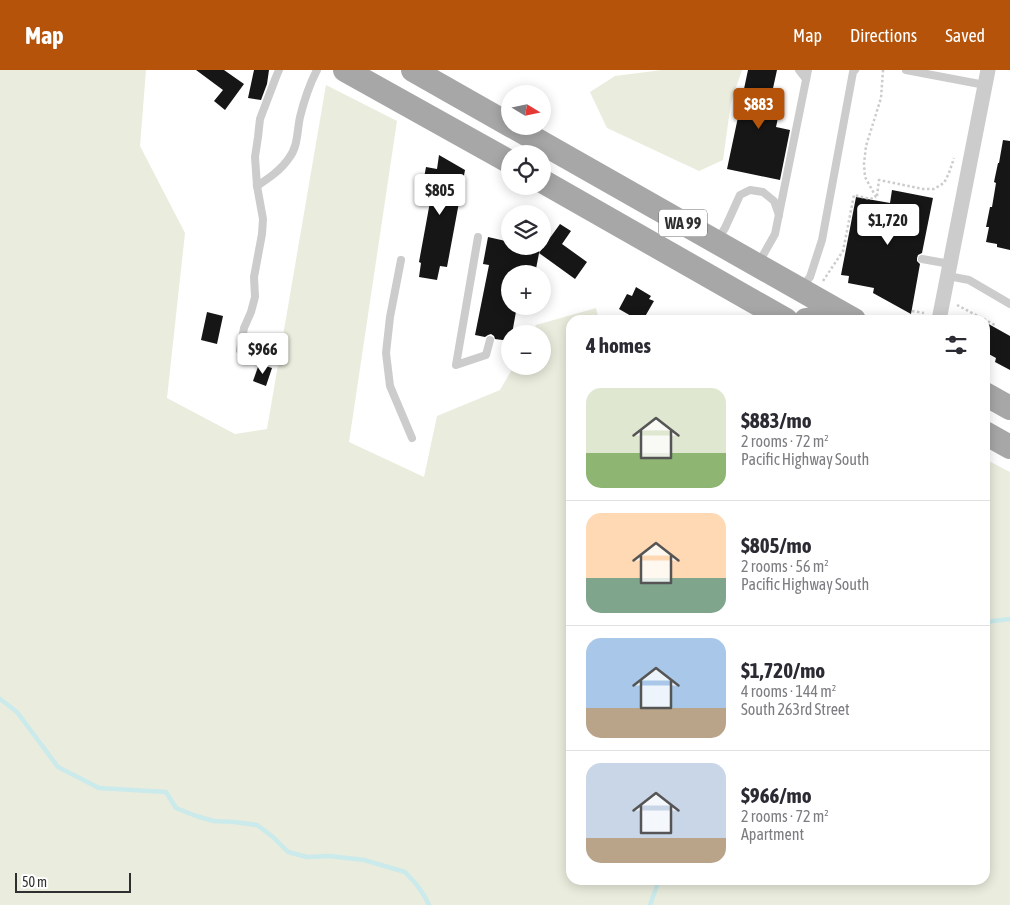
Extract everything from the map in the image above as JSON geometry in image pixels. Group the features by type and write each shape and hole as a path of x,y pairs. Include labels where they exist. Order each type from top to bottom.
{"main road":[{"path":"345,70 501,157"},
{"name":"WA 99","path":"413,70 501,120"},
{"name":"WA 99","path":"527,135 757,265 811,286 848,315"},
{"name":"WA 99","path":"551,186 777,315"},
{"path":"693,267 752,281 780,297 811,286"},
{"path":"990,397 1010,408"},
{"path":"990,436 1010,447"}],"street":[{"path":"935,315 949,270 986,78"}],"lane":[{"path":"240,350 244,328 255,297 254,277 262,234 263,219 257,186 255,156 260,119 279,70"},
{"path":"257,186 271,177 290,157 295,147 308,90 317,70"},
{"path":"798,70 806,78"},
{"path":"757,265 775,234 808,70"},
{"path":"811,286 810,277 822,240 853,72 855,70"},
{"path":"906,70 986,78"},
{"path":"717,242 740,195 750,190 763,192 774,201 779,215"},
{"path":"478,237 456,366 486,355 490,340"},
{"path":"922,259 969,280 1010,304"},
{"path":"401,260 390,317 386,353 390,386 412,438"}],"path":[{"path":"876,197 865,177 864,164 866,146 881,98 883,70"},
{"path":"876,197 879,180 923,189 934,189 944,183 954,157"},
{"path":"811,286 843,251 854,195 870,199 876,197"},
{"path":"956,305 976,315"},
{"path":"912,311 927,315"},
{"path":"990,322 995,325"}],"shaded area":[{"path":"0,70 146,70 140,146 185,233 167,398 235,434 267,429 326,85 397,121 349,442 424,477 437,416 500,390 509,375 551,375 551,325 536,325 566,316 566,885 990,885 990,462 1010,472 1010,905 0,905"},
{"path":"662,70 742,70 731,102 723,160 699,171 607,128 590,92 615,76"},
{"path":"596,308 598,315 571,315"}],"building":[{"path":"196,70 224,70 244,84 225,110 214,101 223,90"},
{"path":"254,70 269,70 267,84 261,100 248,98"},
{"path":"748,70 777,70 768,111 779,113 776,127 790,130 780,180 727,169"},
{"path":"1003,140 1010,141 1010,250 997,247 997,244 986,242 989,227 986,227 990,207 992,207 996,183 994,182"},
{"path":"439,155 465,170 447,267 440,266 437,280 419,277 421,263 419,262 432,191 422,189 426,167 437,169"},
{"path":"892,190 933,198 922,253 917,258 920,264 911,314 873,293 874,288 848,283 849,276 841,275 856,197 890,203"},
{"path":"560,224 571,231 562,244 587,262 575,279 542,255 551,255 551,236"},
{"path":"488,237 501,240 501,255 539,255 537,265 501,265 501,315 515,315 514,325 501,325 501,340 495,339 491,334 485,337 475,335 489,265 483,264"},
{"path":"636,287 651,296 649,299 654,301 646,315 629,315 619,309 627,294 632,296"},
{"path":"207,312 223,316 217,344 201,340"},
{"path":"990,325 1010,336 1010,370 995,362 996,358 990,355"},
{"path":"259,364 272,368 266,386 253,381"}],"waterway":[{"path":"990,622 1010,619"},
{"path":"0,699 17,712 58,767 99,788 166,792 176,808 196,816 214,821 257,825 288,852 307,857 329,856 364,860 405,872 417,885 429,905"},
{"path":"650,905 657,885"}]}
